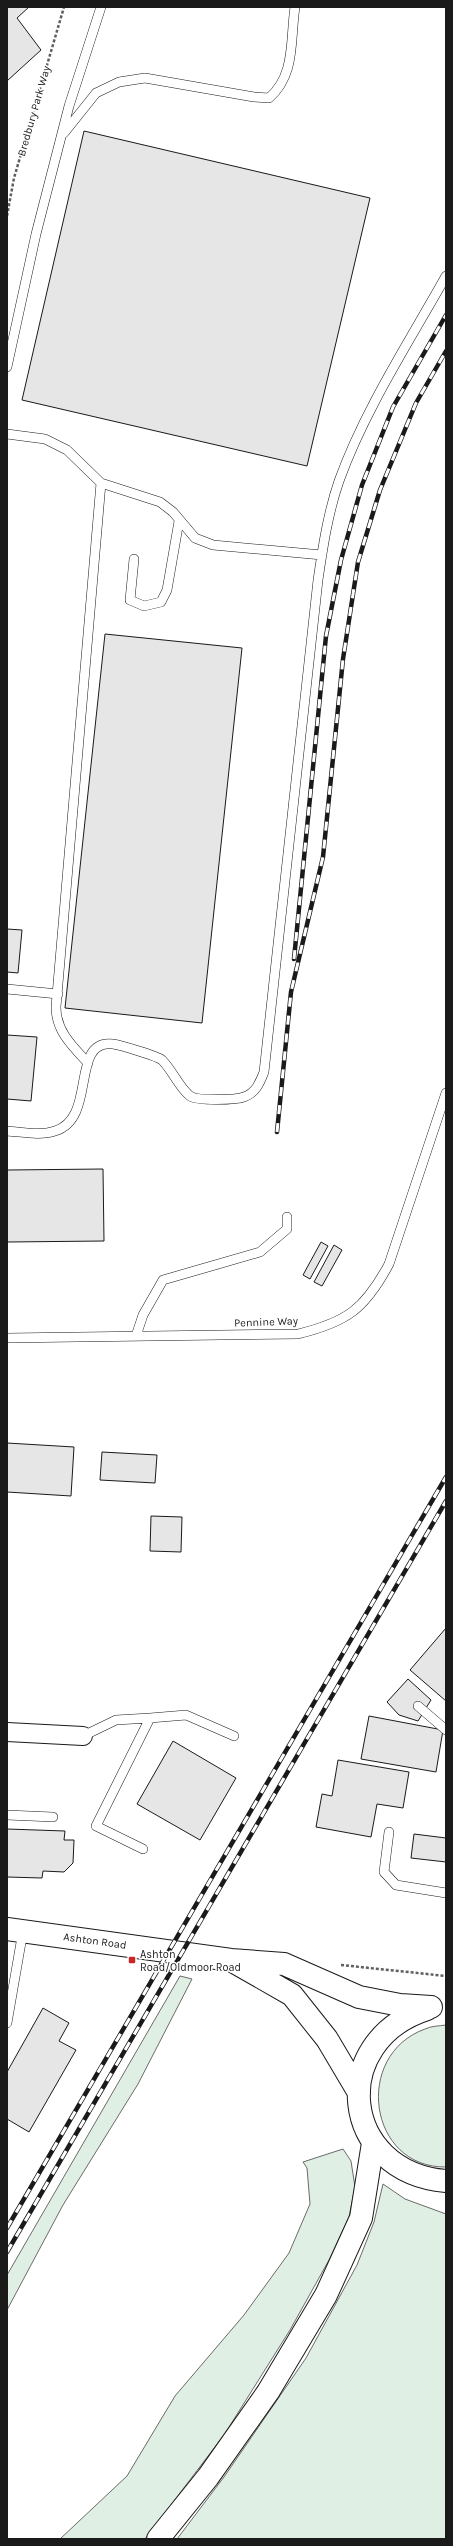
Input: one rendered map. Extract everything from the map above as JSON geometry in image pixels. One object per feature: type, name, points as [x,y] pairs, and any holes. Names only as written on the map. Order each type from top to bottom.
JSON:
[{"type":"highway","name":"Ashton Road","points":[[15,1930],[231,1960],[284,1964],[360,1997],[400,2005],[439,2007]]},
{"type":"highway","name":"Ashton Road","points":[[231,1960],[292,1995],[327,2039],[359,2094]]},
{"type":"highway","points":[[439,2007],[408,2015],[388,2028],[372,2047],[362,2069],[359,2094],[362,2119],[373,2142],[387,2159],[405,2171],[436,2180],[446,2188]]},
{"type":"highway","points":[[158,2539],[208,2477],[268,2392],[326,2295],[361,2218],[373,2142]]},
{"type":"street","points":[[7,1732],[83,1736]]},
{"type":"lane","points":[[7,367],[36,234],[62,135],[101,7]]},
{"type":"lane","points":[[62,135],[96,93],[119,82],[145,78],[254,97],[269,98],[280,89],[286,78],[295,7]]},
{"type":"lane","points":[[7,1131],[39,1133],[56,1131],[71,1122],[80,1106],[90,1054],[98,1047],[112,1044],[161,1060],[178,1084],[192,1097],[206,1099],[244,1097],[257,1088],[264,1072],[322,555],[329,514],[353,448],[446,276]]},
{"type":"lane","points":[[7,434],[45,439],[67,450],[101,483],[160,502],[173,512],[179,521],[195,538],[212,545],[322,555]]},
{"type":"lane","points":[[88,1063],[61,1029],[56,1016],[101,483]]},
{"type":"lane","points":[[134,559],[130,600],[144,606],[161,602],[167,590],[179,521]]},
{"type":"lane","points":[[7,989],[58,994]]},
{"type":"lane","name":"Pennine Way","points":[[7,1338],[298,1334],[328,1327],[355,1311],[376,1288],[389,1264],[446,1093]]},
{"type":"lane","points":[[136,1336],[144,1315],[163,1280],[260,1252],[287,1229],[287,1217]]},
{"type":"lane","points":[[418,1706],[446,1730]]},
{"type":"lane","points":[[83,1736],[116,1720],[186,1716],[234,1736]]},
{"type":"lane","points":[[143,1849],[96,1826],[150,1718]]},
{"type":"lane","points":[[7,1815],[53,1817]]},
{"type":"lane","points":[[390,1832],[384,1872],[396,1885],[446,1893]]},
{"type":"lane","points":[[7,2023],[15,1930]]},
{"type":"path","name":"Bredbury Park Way","points":[[7,216],[14,178],[64,7]]},
{"type":"path","points":[[336,1964],[446,1976]]},
{"type":"green space","points":[[180,1976],[192,1979],[138,2084],[63,2205],[7,2310],[7,2275]]},
{"type":"green space","points":[[446,2025],[446,2167],[420,2162],[400,2150],[386,2131],[379,2108],[379,2084],[387,2062],[402,2042],[427,2028]]},
{"type":"green space","points":[[343,2149],[351,2161],[355,2187],[349,2217],[329,2260],[290,2330],[224,2435],[145,2539],[60,2539],[127,2476],[175,2396],[244,2315],[289,2253],[310,2204],[307,2168],[303,2162]]},
{"type":"green space","points":[[383,2184],[405,2199],[446,2214],[446,2539],[177,2539],[224,2477],[306,2358],[357,2265],[374,2222]]},
{"type":"building","points":[[7,7],[29,7],[17,18],[41,50],[7,81]]},
{"type":"building","points":[[84,131],[370,198],[307,466],[22,400]]},
{"type":"building","points":[[105,634],[242,648],[202,1023],[65,1008]]},
{"type":"building","points":[[7,929],[22,930],[18,973],[7,972]]},
{"type":"building","points":[[7,1035],[37,1037],[31,1101],[7,1099]]},
{"type":"building","points":[[103,1169],[104,1241],[7,1242],[7,1170]]},
{"type":"building","points":[[321,1242],[328,1246],[310,1279],[303,1275]]},
{"type":"building","points":[[334,1245],[342,1250],[322,1286],[314,1282]]},
{"type":"building","points":[[7,1443],[74,1447],[71,1496],[7,1492]]},
{"type":"building","points":[[102,1452],[157,1455],[155,1483],[100,1480]]},
{"type":"building","points":[[151,1516],[182,1517],[181,1552],[150,1551]]},
{"type":"building","points":[[446,1628],[446,1701],[410,1670]]},
{"type":"building","points":[[408,1679],[431,1700],[418,1721],[399,1715],[387,1702]]},
{"type":"building","points":[[369,1716],[443,1730],[436,1772],[361,1759]]},
{"type":"building","points":[[173,1741],[236,1778],[200,1840],[137,1804]]},
{"type":"building","points":[[338,1760],[409,1772],[403,1808],[377,1804],[371,1837],[316,1827],[322,1794],[332,1796]]},
{"type":"building","points":[[7,1829],[65,1831],[64,1840],[74,1840],[73,1863],[64,1872],[43,1871],[42,1878],[7,1877]]},
{"type":"building","points":[[414,1834],[446,1838],[446,1862],[411,1858]]},
{"type":"building","points":[[43,2008],[69,2023],[59,2041],[76,2050],[29,2132],[7,2119],[7,2072]]},
{"type":"railway","points":[[294,959],[326,636],[341,560],[362,485],[393,407],[446,315]]},
{"type":"railway","points":[[277,1132],[291,992],[323,857],[343,659],[358,562],[380,490],[416,403],[446,351]]},
{"type":"railway","points":[[7,2228],[446,1477]]},
{"type":"railway","points":[[7,2252],[446,1501]]},
{"type":"place","name":"Ashton Road/Oldmoor Road","points":[[132,1960]]}]
